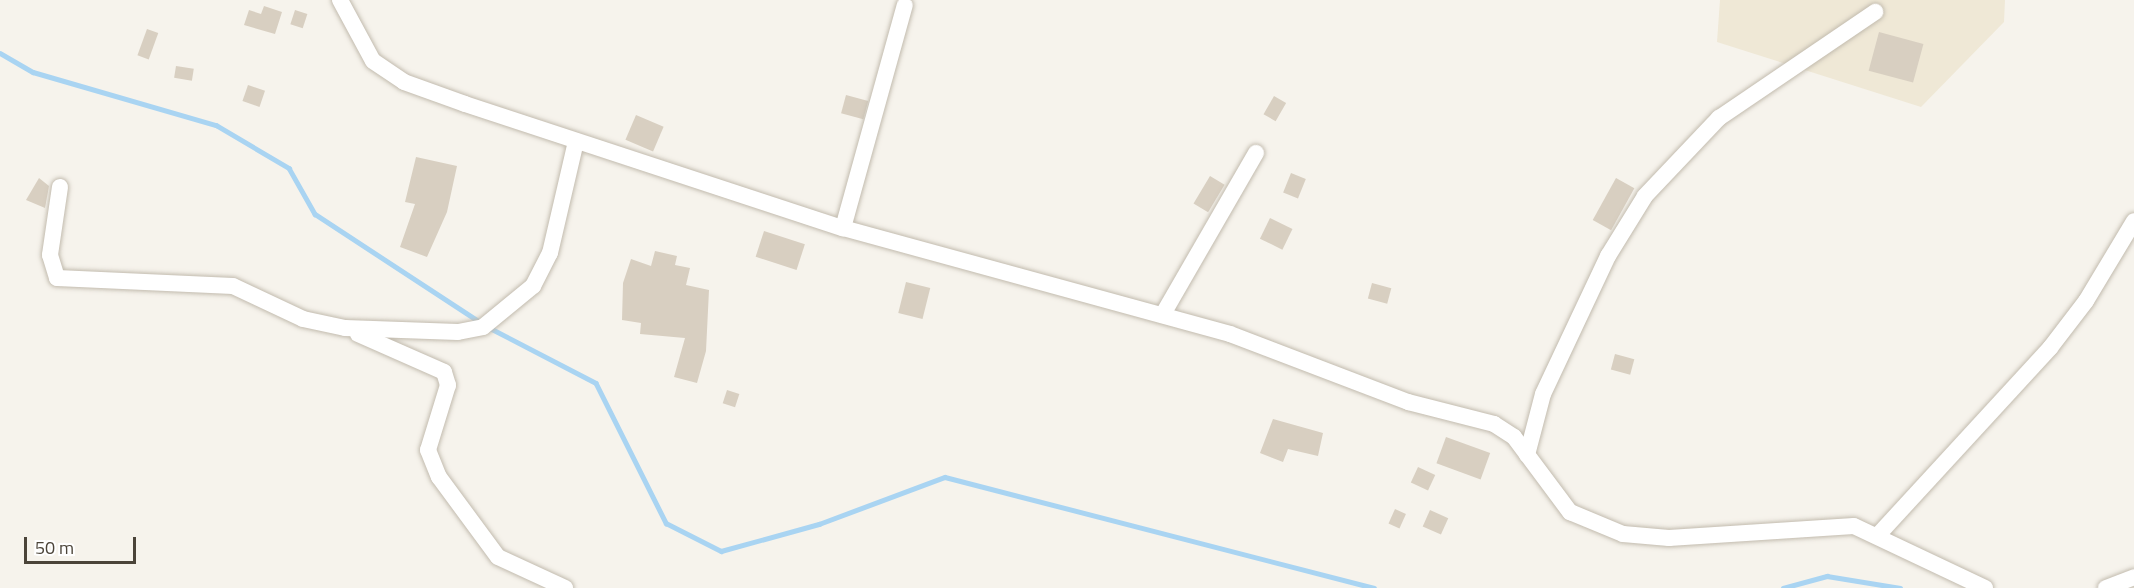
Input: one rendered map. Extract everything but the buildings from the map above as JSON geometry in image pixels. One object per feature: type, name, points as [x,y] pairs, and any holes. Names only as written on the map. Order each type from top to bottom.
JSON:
[{"type":"street","points":[[340,0],[360,46],[388,72],[576,141],[843,228],[1163,314],[1318,364],[1408,402],[1494,424],[1514,436],[1570,513],[1623,534],[1669,538],[1827,523],[1879,534],[1985,588]]},
{"type":"street","points":[[843,228],[905,5]]},
{"type":"street","points":[[1527,455],[1543,394],[1608,256],[1645,196],[1719,118],[1875,12]]},
{"type":"street","points":[[60,187],[50,255],[57,278],[233,286],[303,319],[345,328],[458,332],[483,327],[506,313],[533,286],[550,253],[576,141]]},
{"type":"street","points":[[1163,314],[1256,153]]},
{"type":"street","points":[[1879,534],[2050,348],[2086,301],[2134,220]]},
{"type":"street","points":[[345,328],[444,372],[448,385],[428,450],[439,477],[498,557],[565,588]]},
{"type":"street","points":[[2106,588],[2134,577]]},
{"type":"shaded area","points":[[1720,0],[2005,0],[2004,22],[1921,107],[1717,42]]},
{"type":"waterway","points":[[0,53],[33,72],[216,125],[289,168],[315,214],[480,322]]},
{"type":"waterway","points":[[490,328],[596,383],[666,523],[721,551],[819,524],[945,477],[1374,588]]},
{"type":"waterway","points":[[1783,588],[1827,576],[1900,588]]}]
